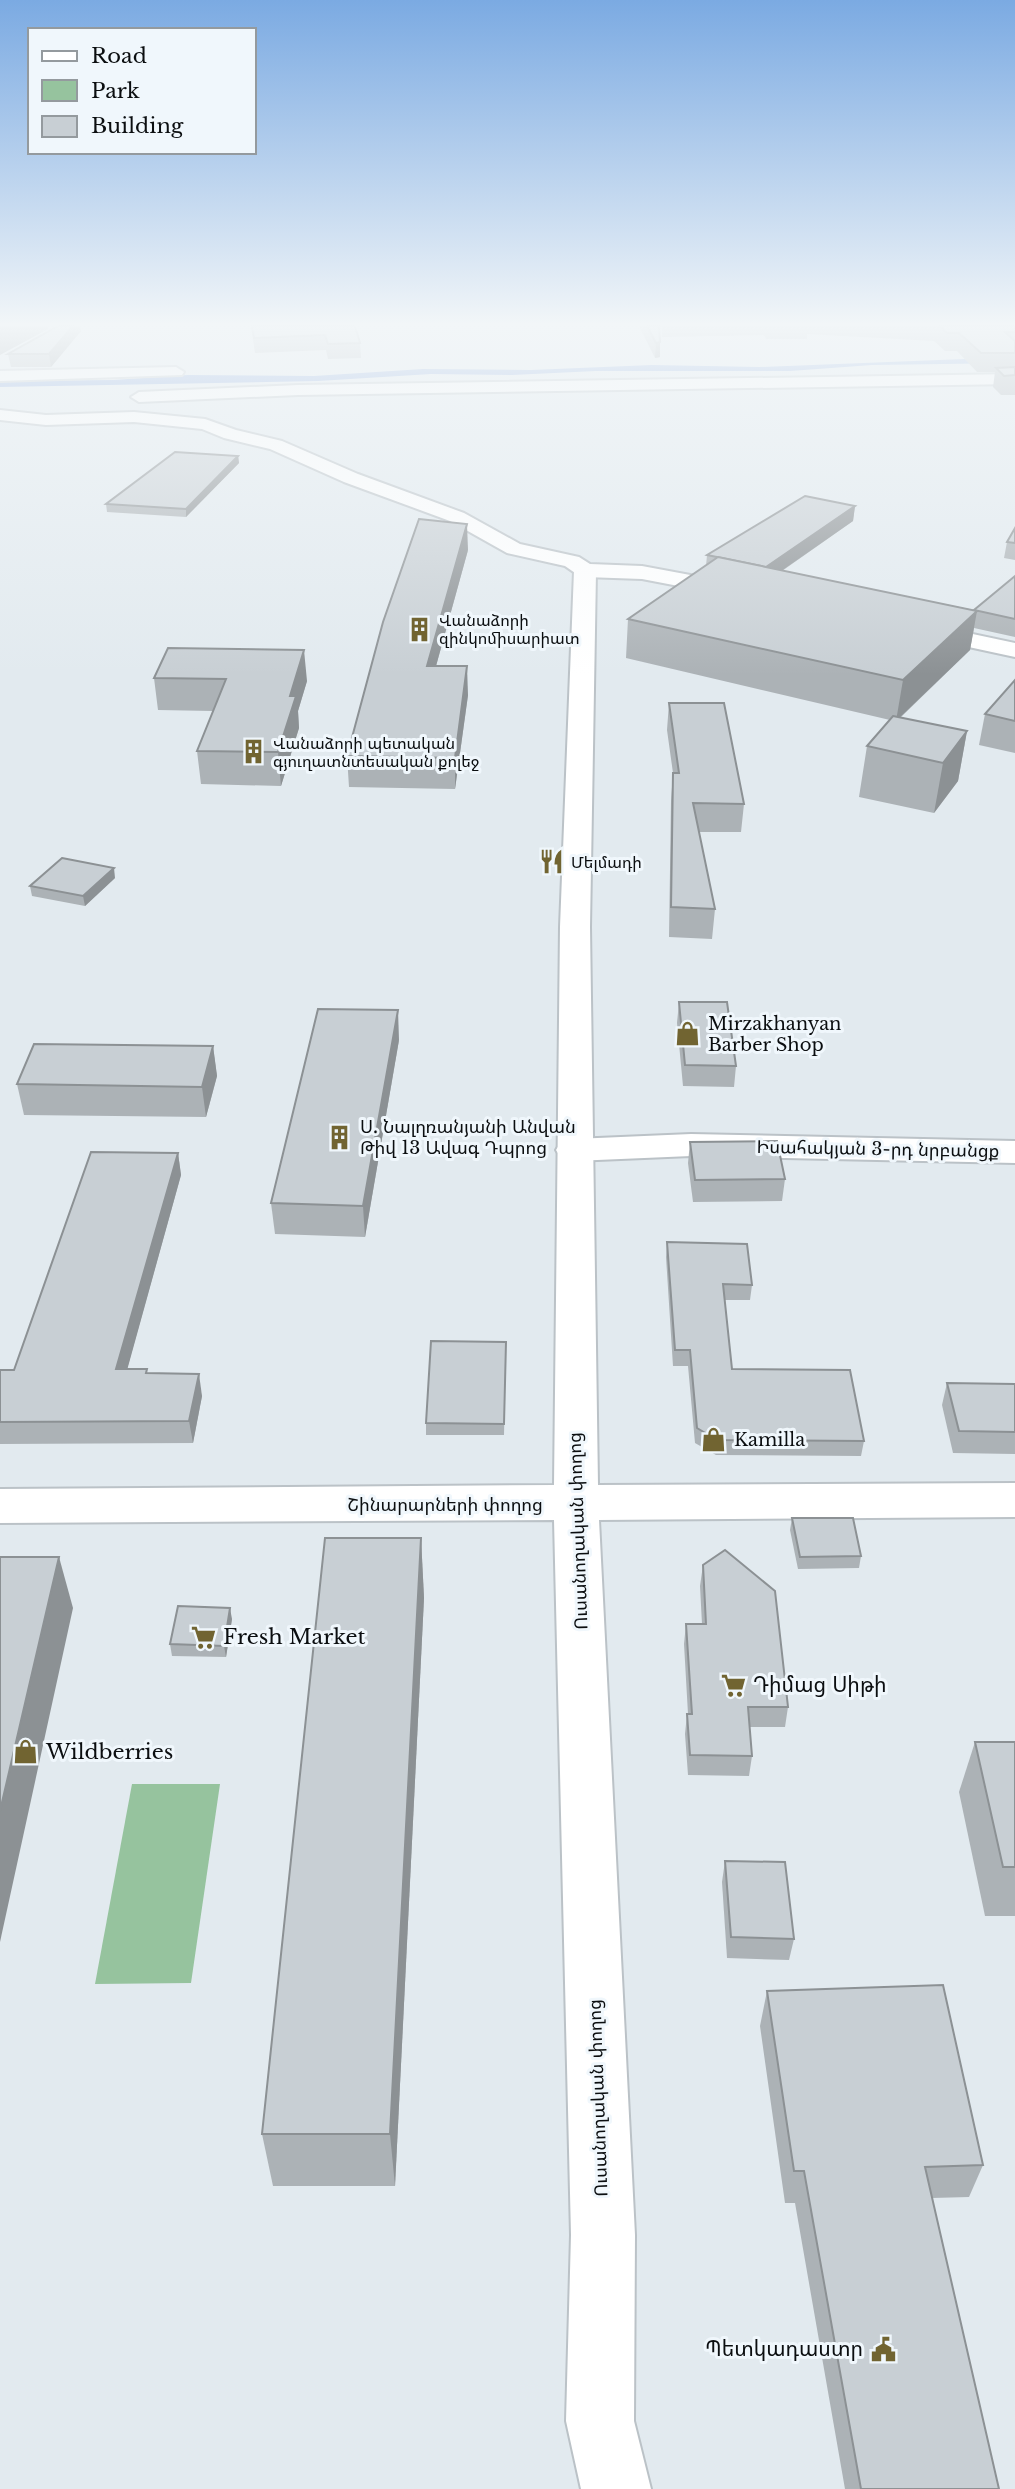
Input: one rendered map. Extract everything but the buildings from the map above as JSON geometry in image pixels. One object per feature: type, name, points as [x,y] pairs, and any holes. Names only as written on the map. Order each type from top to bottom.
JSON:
[{"type":"street","points":[[263,442],[457,517],[514,549],[572,561],[585,571],[605,569],[656,574],[754,594]]},
{"type":"street","name":"Ուսանողական փողոց","points":[[585,571],[575,927],[576,1505],[603,2235],[600,2421],[616,2489]]},
{"type":"street","points":[[897,625],[1015,650]]},
{"type":"street","name":"Իսահակյան 3-րդ նրբանցք","points":[[574,1150],[691,1146],[1015,1152]]},
{"type":"street","name":"Շինարարների փողոց","points":[[0,1506],[576,1505],[1015,1500]]},
{"type":"green space","points":[[132,1784],[220,1784],[191,1983],[95,1984]]},
{"type":"place","name":"Վանաձորի զինկոմիսարիատ","points":[[419,629]]},
{"type":"place","name":"Վանաձորի պետական գյուղատնտեսական քոլեջ","points":[[253,752]]},
{"type":"place","name":"Մելմադի","points":[[551,862]]},
{"type":"place","name":"Mirzakhanyan Barber Shop","points":[[688,1034]]},
{"type":"place","name":"Ս. Նալղռանյանի Անվան Թիվ 13 Ավագ Դպրոց","points":[[340,1137]]},
{"type":"place","name":"Kamilla","points":[[714,1440]]},
{"type":"place","name":"Fresh Market","points":[[203,1637]]},
{"type":"place","name":"Դիմաց Սիթի","points":[[733,1685]]},
{"type":"place","name":"Wildberries","points":[[26,1752]]},
{"type":"place","name":"Պետկադաստր","points":[[883,2349]]}]
